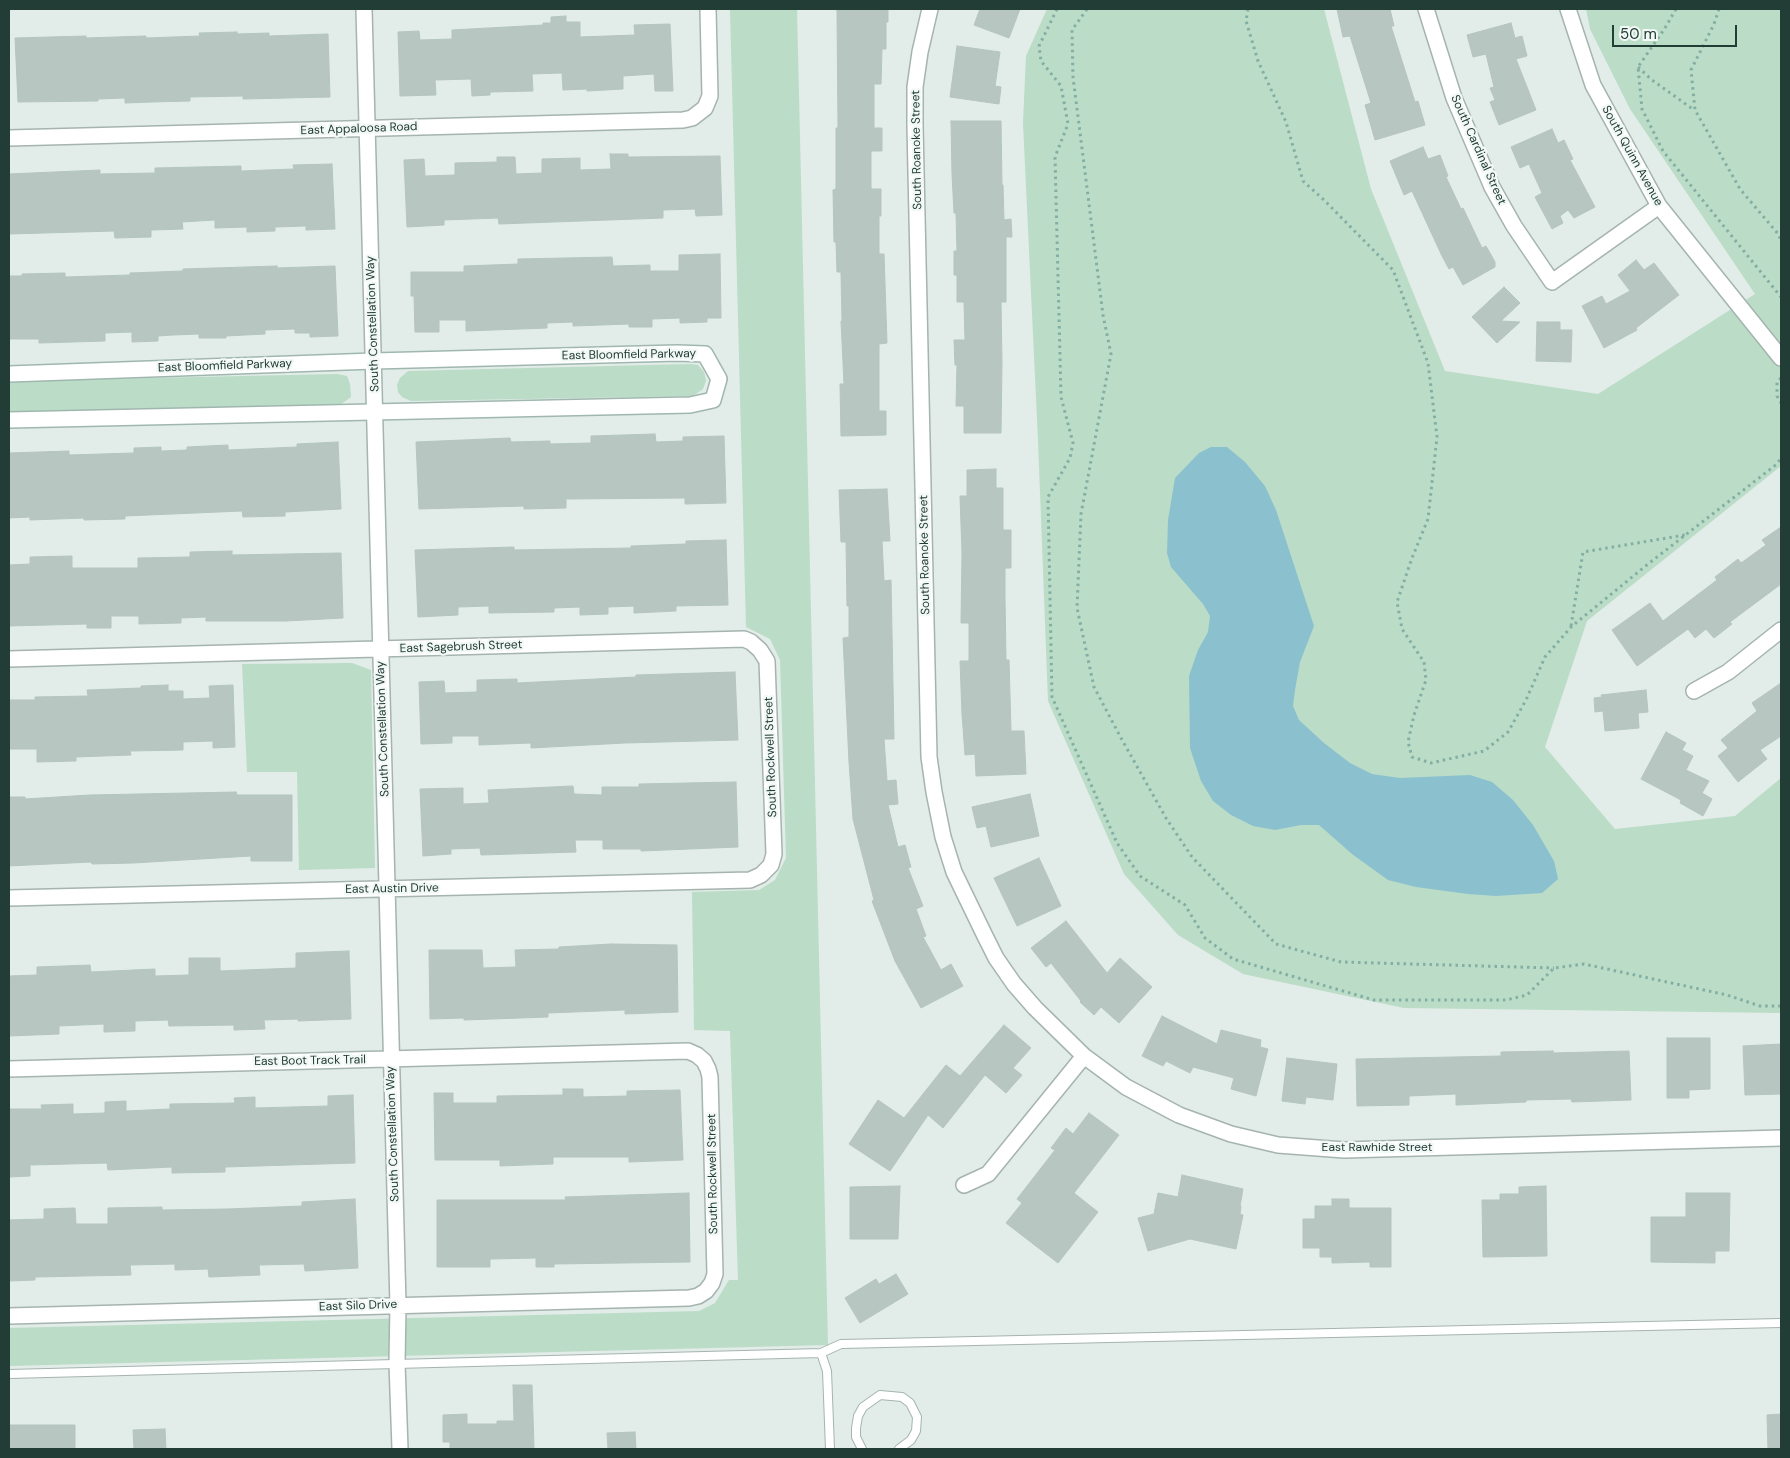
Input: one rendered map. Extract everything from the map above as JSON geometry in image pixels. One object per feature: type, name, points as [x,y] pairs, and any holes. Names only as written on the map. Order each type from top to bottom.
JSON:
[{"type":"street","name":"South Constellation Way","points":[[364,9],[376,412],[400,1449]]},
{"type":"street","name":"East Appaloosa Road","points":[[9,138],[683,120],[692,118],[705,108],[710,96],[708,9]]},
{"type":"street","name":"South Roanoke Street","points":[[930,9],[920,52],[916,87],[915,126],[929,758],[934,792],[943,837],[954,872],[996,958],[1014,984],[1035,1008],[1084,1056]]},
{"type":"street","name":"South Cardinal Street","points":[[1426,9],[1454,98],[1488,178],[1514,226],[1552,282],[1659,206]]},
{"type":"street","name":"South Quinn Avenue","points":[[1568,9],[1593,85],[1659,206],[1781,358]]},
{"type":"street","name":"East Bloomfield Parkway","points":[[9,374],[374,361],[677,353],[705,354],[719,379],[713,400],[690,405],[9,420]]},
{"type":"street","points":[[1694,691],[1728,672],[1781,630]]},
{"type":"street","name":"East Sagebrush Street","points":[[9,659],[744,639],[760,650]]},
{"type":"street","name":"South Rockwell Street","points":[[760,650],[768,661],[774,854],[771,865]]},
{"type":"street","name":"East Austin Drive","points":[[9,898],[750,880],[761,875],[771,865]]},
{"type":"street","name":"East Boot Track Trail","points":[[9,1068],[679,1051],[688,1051],[700,1057]]},
{"type":"street","name":"East Rawhide Street","points":[[1084,1056],[1126,1087],[1179,1115],[1231,1134],[1278,1146],[1344,1150],[1781,1138]]},
{"type":"street","points":[[964,1185],[988,1174],[1084,1056]]},
{"type":"street","name":"South Rockwell Street","points":[[700,1057],[708,1069],[710,1078],[715,1274],[712,1283],[706,1290]]},
{"type":"street","name":"East Silo Drive","points":[[9,1316],[689,1298],[698,1296],[706,1290]]},
{"type":"lane","points":[[9,1374],[821,1353],[841,1344],[1781,1323]]},
{"type":"lane","points":[[821,1353],[827,1370],[830,1449]]},
{"type":"lane","points":[[862,1449],[856,1437],[858,1416],[863,1407],[880,1395],[902,1397],[910,1403],[917,1417],[916,1430],[911,1440],[899,1449]]},
{"type":"path","points":[[1057,9],[1039,46],[1041,61],[1060,86],[1068,124],[1055,157],[1061,397],[1073,443],[1070,458],[1048,497],[1052,697],[1117,843],[1140,876],[1185,905],[1205,938],[1233,959],[1355,995],[1374,1000],[1506,1000],[1527,995],[1554,968]]},
{"type":"path","points":[[1087,9],[1072,30],[1073,77],[1103,315],[1111,354],[1081,514],[1077,608],[1094,687],[1120,738],[1166,818],[1192,857],[1276,944],[1341,962],[1554,968],[1584,964],[1728,994],[1760,1006],[1781,1006]]},
{"type":"path","points":[[1248,9],[1246,21],[1258,62],[1286,122],[1303,181],[1393,270],[1428,363],[1437,437],[1428,519],[1397,602],[1402,629],[1424,662],[1426,680],[1408,742],[1412,757],[1431,763],[1484,750],[1508,732],[1526,700],[1545,657],[1571,627],[1777,464],[1781,458]]},
{"type":"path","points":[[1676,9],[1638,67],[1642,109],[1663,151],[1781,298]]},
{"type":"path","points":[[1694,110],[1691,70],[1714,24],[1719,9]]},
{"type":"path","points":[[1638,67],[1652,80],[1694,110],[1740,189],[1779,235],[1781,242]]},
{"type":"path","points":[[1781,378],[1777,382],[1777,396],[1781,403]]},
{"type":"path","points":[[1571,627],[1583,552],[1686,535]]},
{"type":"green space","points":[[730,9],[797,9],[828,1345],[9,1366],[9,1328],[699,1311],[715,1303],[729,1280],[738,1280],[730,1031],[694,1030],[692,892],[759,890],[775,880],[786,858],[780,660],[770,639],[746,627]]},
{"type":"green space","points":[[1047,9],[1324,9],[1371,189],[1445,371],[1598,394],[1755,294],[1630,109],[1590,29],[1586,9],[1781,9],[1781,466],[1587,621],[1545,747],[1615,829],[1735,816],[1781,778],[1781,1013],[1404,1008],[1243,974],[1178,935],[1124,874],[1048,701],[1023,123],[1026,56]]},
{"type":"green space","points":[[698,365],[704,372],[706,381],[703,389],[693,396],[411,401],[402,397],[398,392],[397,385],[400,378],[408,371]]},
{"type":"green space","points":[[337,374],[347,376],[350,384],[351,397],[340,405],[9,412],[9,381]]},
{"type":"green space","points":[[352,663],[371,670],[375,868],[299,870],[297,772],[247,772],[242,664]]},
{"type":"water","points":[[1211,447],[1227,447],[1245,462],[1265,486],[1276,510],[1314,626],[1300,662],[1295,690],[1293,706],[1299,720],[1350,763],[1372,774],[1400,778],[1470,775],[1492,782],[1513,800],[1533,825],[1554,861],[1558,879],[1542,893],[1496,896],[1468,894],[1416,887],[1388,880],[1352,854],[1319,825],[1301,825],[1275,830],[1253,826],[1231,815],[1213,801],[1201,781],[1190,748],[1189,676],[1198,650],[1208,632],[1210,616],[1203,604],[1171,567],[1167,553],[1168,520],[1175,478],[1199,453]]},
{"type":"building","points":[[837,9],[888,9],[886,49],[882,49],[881,84],[874,84],[874,128],[882,128],[882,151],[871,151],[871,189],[881,189],[879,254],[884,254],[887,343],[879,344],[879,411],[886,411],[886,435],[841,436],[840,384],[844,384],[841,272],[837,272],[836,242],[834,242],[833,190],[836,189],[836,128],[838,128]]},
{"type":"building","points":[[980,9],[1020,9],[1009,38],[974,25]]},
{"type":"building","points":[[1337,9],[1390,9],[1394,26],[1391,26],[1415,102],[1418,101],[1425,125],[1375,140],[1365,105],[1371,103],[1350,36],[1343,37]]},
{"type":"building","points":[[566,16],[566,22],[580,22],[580,37],[635,35],[634,25],[670,24],[673,91],[655,91],[654,74],[623,76],[623,89],[563,90],[562,73],[532,74],[533,91],[490,92],[490,95],[472,96],[471,79],[435,80],[436,95],[400,96],[398,32],[419,31],[420,40],[452,39],[452,30],[543,25],[543,23],[551,23],[551,17]]},
{"type":"building","points":[[1511,23],[1515,38],[1522,36],[1527,56],[1516,59],[1536,110],[1499,125],[1490,102],[1495,100],[1490,88],[1494,87],[1486,54],[1473,57],[1467,35]]},
{"type":"building","points":[[237,32],[237,34],[269,33],[269,36],[328,34],[330,97],[243,99],[243,96],[190,97],[190,101],[125,103],[125,98],[98,99],[98,101],[18,102],[15,38],[146,36],[146,38],[200,36],[199,33]]},
{"type":"building","points":[[957,46],[1000,52],[995,86],[1001,87],[999,104],[950,97]]},
{"type":"building","points":[[951,121],[1001,121],[1004,220],[1011,219],[1012,237],[1006,237],[1006,302],[1001,302],[1001,433],[964,433],[964,406],[956,406],[957,365],[955,365],[954,340],[965,340],[964,302],[957,302],[957,275],[954,275],[954,251],[957,251]]},
{"type":"building","points":[[1552,129],[1558,143],[1564,140],[1573,159],[1570,160],[1595,207],[1574,218],[1568,210],[1560,216],[1563,223],[1552,229],[1535,197],[1542,193],[1529,164],[1520,168],[1511,147]]},
{"type":"building","points":[[1423,147],[1428,159],[1440,155],[1448,176],[1446,177],[1461,209],[1463,208],[1482,248],[1486,246],[1495,262],[1495,267],[1463,285],[1453,267],[1449,269],[1412,191],[1404,195],[1390,161]]},
{"type":"building","points":[[610,154],[628,154],[628,157],[720,156],[722,215],[696,216],[695,209],[663,210],[663,218],[499,224],[498,218],[444,220],[444,225],[407,227],[404,160],[424,159],[425,176],[455,175],[455,163],[497,162],[497,157],[515,157],[516,174],[542,173],[542,159],[580,158],[580,170],[611,169]]},
{"type":"building","points":[[332,164],[335,229],[306,230],[306,226],[275,227],[275,231],[247,232],[247,227],[215,228],[215,220],[182,222],[183,229],[151,230],[151,237],[115,238],[114,231],[9,234],[9,174],[100,170],[100,174],[155,173],[155,168],[241,166],[241,171],[294,169],[293,165]]},
{"type":"building","points":[[720,254],[721,318],[707,318],[707,322],[680,323],[680,318],[652,319],[652,327],[629,327],[629,324],[573,326],[573,322],[547,323],[547,328],[466,331],[466,320],[439,320],[439,332],[415,332],[414,296],[411,296],[411,272],[464,272],[464,266],[518,264],[518,259],[612,257],[613,266],[650,265],[650,271],[679,271],[679,255]]},
{"type":"building","points":[[1636,260],[1644,270],[1654,263],[1679,295],[1636,328],[1637,330],[1604,348],[1582,306],[1602,296],[1606,304],[1630,291],[1618,275]]},
{"type":"building","points":[[277,266],[277,268],[335,266],[338,336],[310,337],[310,333],[295,333],[295,329],[265,330],[265,334],[226,336],[226,338],[199,338],[199,334],[158,336],[158,341],[132,342],[132,332],[105,333],[105,341],[39,343],[39,339],[9,339],[9,276],[65,273],[65,277],[130,275],[130,273],[183,271],[183,269]]},
{"type":"building","points":[[1504,287],[1520,303],[1501,321],[1520,322],[1497,343],[1472,317]]},
{"type":"building","points":[[1537,322],[1560,322],[1560,330],[1572,330],[1571,362],[1536,361]]},
{"type":"building","points":[[655,434],[656,442],[683,441],[683,437],[724,436],[726,503],[685,504],[685,498],[566,499],[566,508],[524,509],[524,506],[419,509],[416,442],[510,438],[511,442],[550,441],[550,444],[591,443],[591,436]]},
{"type":"building","points":[[338,442],[341,509],[285,512],[285,516],[243,517],[242,511],[125,516],[125,519],[30,520],[30,517],[9,518],[9,453],[69,451],[69,455],[134,453],[134,448],[161,447],[161,451],[187,450],[187,447],[228,445],[228,450],[297,447],[297,444]]},
{"type":"building","points":[[996,469],[996,488],[1003,488],[1003,530],[1011,530],[1011,568],[1005,568],[1005,599],[1006,660],[1009,660],[1011,731],[1024,731],[1026,774],[976,776],[975,754],[965,755],[962,714],[960,661],[969,661],[969,623],[961,623],[962,553],[960,496],[967,496],[967,470]]},
{"type":"building","points":[[887,489],[890,541],[882,541],[884,581],[891,580],[894,739],[884,739],[887,781],[896,780],[898,804],[888,805],[898,847],[905,845],[911,867],[908,868],[923,906],[916,909],[926,936],[923,937],[941,970],[951,964],[963,986],[921,1008],[895,961],[872,901],[874,900],[853,819],[849,762],[843,638],[849,637],[849,606],[847,606],[846,542],[841,542],[839,490]]},
{"type":"building","points":[[1781,527],[1781,584],[1730,622],[1732,624],[1714,638],[1706,629],[1695,638],[1688,629],[1637,666],[1612,630],[1650,603],[1663,621],[1717,580],[1715,577],[1738,559],[1741,563],[1766,545],[1762,540]]},
{"type":"building","points":[[726,540],[728,605],[676,606],[676,611],[634,613],[634,606],[608,607],[608,614],[580,615],[580,607],[554,608],[554,612],[489,613],[489,606],[458,607],[458,615],[418,617],[415,550],[514,547],[514,550],[631,548],[631,546],[686,544],[686,541]]},
{"type":"building","points":[[232,551],[232,555],[341,553],[343,618],[286,621],[206,621],[206,617],[181,618],[181,623],[139,624],[139,616],[111,616],[111,628],[87,628],[87,624],[9,626],[9,565],[30,564],[30,557],[72,556],[72,568],[138,568],[138,558],[190,557],[190,552]]},
{"type":"building","points":[[735,672],[738,740],[531,748],[531,743],[479,745],[479,736],[452,736],[452,743],[421,744],[419,682],[444,681],[445,693],[477,692],[477,680],[517,679],[517,683],[636,677],[636,675]]},
{"type":"building","points":[[1781,683],[1781,736],[1760,750],[1767,759],[1738,782],[1718,756],[1728,748],[1721,740],[1757,711],[1752,703]]},
{"type":"building","points":[[168,685],[168,691],[183,691],[183,699],[210,698],[209,686],[233,685],[235,747],[213,748],[213,741],[183,742],[183,750],[130,751],[131,755],[76,757],[76,761],[37,762],[37,749],[9,749],[9,700],[35,700],[35,697],[88,696],[87,690]]},
{"type":"building","points":[[1646,690],[1648,712],[1638,713],[1639,728],[1605,731],[1603,711],[1595,712],[1594,698],[1602,697],[1601,695]]},
{"type":"building","points":[[1666,732],[1686,743],[1682,750],[1693,756],[1686,770],[1709,781],[1702,793],[1712,799],[1703,816],[1680,803],[1681,800],[1641,779]]},
{"type":"building","points":[[736,782],[738,847],[641,851],[641,849],[603,849],[603,840],[575,840],[576,852],[481,855],[480,848],[451,849],[451,854],[423,856],[420,789],[463,788],[463,804],[489,803],[488,790],[573,786],[574,794],[602,795],[602,787],[639,787],[639,784]]},
{"type":"building","points":[[236,792],[237,795],[292,795],[292,861],[251,861],[251,856],[133,863],[92,864],[91,862],[9,866],[9,797],[25,797],[25,799],[90,795]]},
{"type":"building","points":[[1030,794],[1039,836],[991,847],[986,826],[977,828],[972,807]]},
{"type":"building","points":[[1039,858],[1061,906],[1017,926],[994,878]]},
{"type":"building","points":[[1066,921],[1107,973],[1120,958],[1152,987],[1119,1023],[1101,1007],[1094,1015],[1080,1002],[1051,963],[1046,967],[1031,948]]},
{"type":"building","points":[[611,944],[677,945],[678,1012],[625,1014],[625,1010],[548,1013],[548,1017],[464,1020],[464,1018],[430,1019],[429,950],[482,950],[483,968],[516,967],[515,950],[559,949],[559,947]]},
{"type":"building","points":[[349,951],[351,1019],[264,1020],[265,1029],[234,1030],[234,1025],[169,1026],[168,1020],[135,1021],[135,1031],[104,1032],[104,1024],[59,1026],[59,1034],[9,1036],[9,976],[37,975],[37,967],[90,965],[91,972],[155,969],[155,976],[189,975],[189,958],[220,958],[220,971],[296,968],[296,953]]},
{"type":"building","points":[[1162,1016],[1217,1044],[1221,1030],[1261,1040],[1260,1047],[1268,1049],[1256,1096],[1231,1089],[1234,1078],[1193,1067],[1190,1073],[1166,1061],[1163,1066],[1142,1056]]},
{"type":"building","points":[[1004,1025],[1031,1048],[1013,1068],[1022,1075],[1006,1093],[985,1075],[943,1128],[928,1115],[890,1171],[849,1144],[878,1100],[904,1118],[946,1065],[960,1076]]},
{"type":"building","points":[[1667,1038],[1710,1038],[1710,1089],[1689,1090],[1689,1098],[1667,1098]]},
{"type":"building","points":[[1781,1044],[1781,1094],[1745,1095],[1743,1046]]},
{"type":"building","points":[[1553,1051],[1553,1053],[1629,1051],[1631,1100],[1572,1102],[1571,1099],[1526,1100],[1526,1102],[1456,1105],[1456,1094],[1409,1096],[1409,1105],[1357,1106],[1356,1059],[1501,1056],[1501,1052]]},
{"type":"building","points":[[1287,1058],[1337,1064],[1333,1100],[1306,1097],[1305,1104],[1282,1101]]},
{"type":"building","points":[[563,1089],[583,1089],[583,1097],[627,1096],[627,1091],[680,1090],[683,1160],[629,1162],[629,1157],[553,1157],[553,1164],[500,1166],[500,1160],[435,1160],[434,1093],[453,1093],[453,1103],[497,1103],[497,1096],[563,1095]]},
{"type":"building","points":[[353,1095],[355,1163],[225,1167],[225,1172],[172,1173],[172,1167],[108,1170],[107,1163],[30,1165],[30,1176],[9,1177],[9,1109],[42,1109],[41,1105],[73,1104],[73,1114],[105,1113],[105,1102],[126,1101],[126,1111],[170,1109],[170,1104],[235,1103],[234,1098],[255,1097],[255,1108],[328,1106],[328,1096]]},
{"type":"building","points":[[1089,1113],[1119,1135],[1074,1193],[1098,1212],[1058,1263],[1006,1223],[1022,1203],[1017,1199],[1055,1150],[1051,1148],[1066,1128],[1073,1134]]},
{"type":"building","points":[[1182,1175],[1243,1189],[1240,1214],[1243,1215],[1236,1249],[1190,1239],[1148,1251],[1138,1218],[1154,1214],[1158,1193],[1178,1197]]},
{"type":"building","points":[[900,1186],[898,1239],[850,1239],[850,1187]]},
{"type":"building","points":[[1546,1186],[1547,1256],[1483,1257],[1482,1200],[1500,1200],[1500,1194],[1519,1194],[1519,1187]]},
{"type":"building","points":[[689,1193],[690,1262],[554,1264],[554,1267],[536,1267],[536,1258],[490,1259],[490,1267],[437,1267],[437,1200],[566,1200],[565,1197]]},
{"type":"building","points":[[1686,1193],[1730,1193],[1729,1251],[1715,1251],[1715,1263],[1651,1262],[1651,1217],[1686,1217]]},
{"type":"building","points":[[355,1199],[358,1268],[305,1271],[304,1264],[259,1265],[260,1275],[209,1277],[208,1269],[175,1270],[175,1264],[130,1265],[131,1275],[35,1277],[35,1280],[9,1281],[9,1220],[44,1219],[44,1209],[75,1208],[76,1224],[108,1224],[108,1208],[162,1207],[162,1210],[227,1209],[302,1206],[302,1202]]},
{"type":"building","points":[[1332,1199],[1349,1199],[1349,1208],[1391,1208],[1391,1267],[1370,1267],[1370,1262],[1332,1263],[1332,1257],[1320,1257],[1320,1248],[1303,1248],[1303,1219],[1315,1219],[1315,1206],[1332,1206]]},
{"type":"building","points":[[896,1274],[908,1294],[860,1323],[845,1298],[876,1279],[879,1284]]},
{"type":"building","points":[[513,1385],[532,1385],[534,1449],[450,1449],[450,1442],[443,1442],[443,1415],[467,1414],[467,1424],[497,1424],[497,1421],[514,1421]]},
{"type":"building","points":[[1781,1414],[1781,1449],[1768,1449],[1767,1415]]},
{"type":"building","points":[[9,1425],[75,1425],[75,1449],[9,1449]]},
{"type":"building","points":[[165,1429],[166,1449],[134,1449],[133,1430]]},
{"type":"building","points":[[635,1432],[636,1449],[608,1449],[607,1433]]}]
